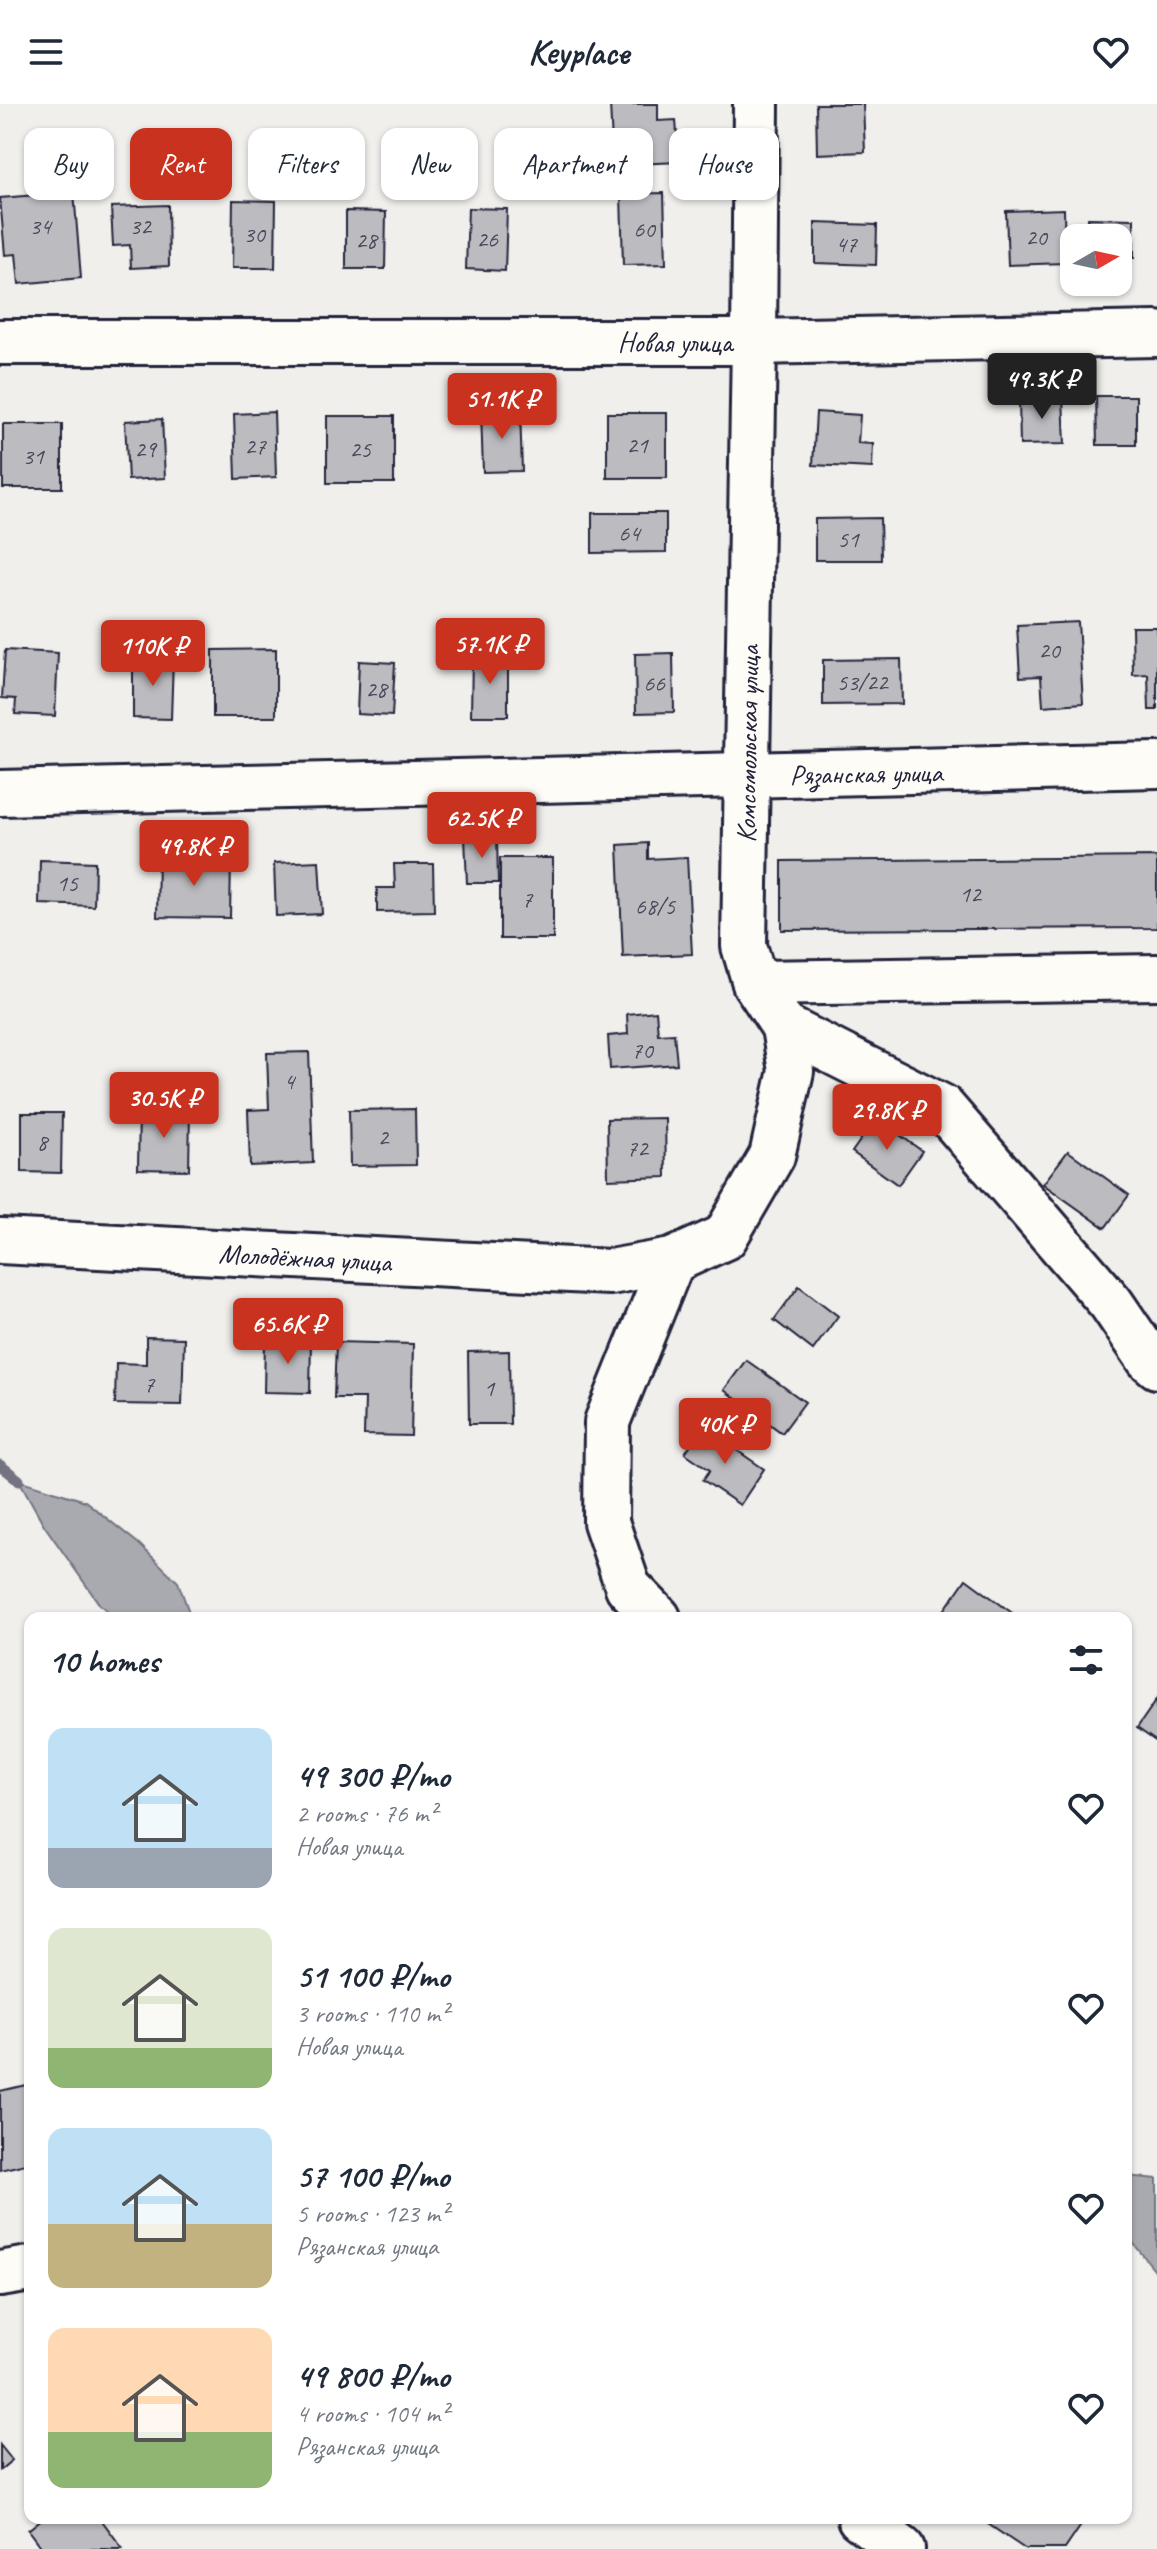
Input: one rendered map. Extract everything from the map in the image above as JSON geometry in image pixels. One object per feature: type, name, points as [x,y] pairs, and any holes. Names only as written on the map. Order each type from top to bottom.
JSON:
[{"type":"street","name":"Комсомольская улица","points":[[610,1272],[672,1261],[725,1237],[772,1156],[791,1071],[784,1027],[755,983],[744,946],[756,104]]},
{"type":"street","name":"Новая улица","points":[[0,342],[754,342],[1157,334]]},
{"type":"street","name":"Рязанская улица","points":[[0,793],[1157,765]]},
{"type":"street","points":[[755,983],[1157,977]]},
{"type":"street","points":[[784,1027],[942,1107],[1111,1303],[1157,1366]]},
{"type":"street","name":"Молодёжная улица","points":[[0,1241],[610,1272]]},
{"type":"street","points":[[652,1612],[628,1587],[606,1522],[607,1422],[672,1261]]},
{"type":"street","points":[[0,2274],[24,2270]]},
{"type":"street","points":[[868,2524],[902,2549]]},
{"type":"shaded area","points":[[19,1480],[85,1501],[139,1544],[178,1582],[189,1612],[109,1612],[100,1605],[44,1525]]},
{"type":"shaded area","points":[[1132,2177],[1157,2179],[1157,2273],[1132,2242]]},
{"type":"building","points":[[610,104],[658,104],[658,121],[676,120],[677,128],[669,128],[669,162],[653,163],[653,128],[611,128]]},
{"type":"building","points":[[816,104],[863,104],[865,152],[817,154]]},
{"type":"building","points":[[653,193],[664,193],[666,264],[623,265],[621,200],[653,200]]},
{"type":"building","points":[[24,196],[24,200],[75,200],[81,278],[19,284],[16,254],[5,255],[0,198]]},
{"type":"building","points":[[233,200],[276,201],[275,268],[232,268]]},
{"type":"building","points":[[168,205],[169,266],[131,268],[130,245],[113,246],[111,207]]},
{"type":"building","points":[[468,208],[507,209],[505,271],[466,269]]},
{"type":"building","points":[[1064,209],[1064,224],[1060,224],[1060,263],[1008,265],[1006,211]]},
{"type":"building","points":[[346,211],[386,212],[385,269],[346,269]]},
{"type":"building","points":[[1088,218],[1134,219],[1134,258],[1132,224],[1088,224]]},
{"type":"building","points":[[815,223],[877,225],[876,265],[815,263]]},
{"type":"building","points":[[1096,396],[1136,396],[1136,445],[1097,445]]},
{"type":"building","points":[[1063,397],[1065,444],[1020,445],[1019,399]]},
{"type":"building","points":[[520,410],[522,471],[483,472],[481,411]]},
{"type":"building","points":[[274,412],[276,477],[236,479],[234,414]]},
{"type":"building","points":[[816,412],[860,415],[858,443],[873,444],[872,468],[813,465]]},
{"type":"building","points":[[607,413],[667,413],[667,478],[607,478]]},
{"type":"building","points":[[327,416],[394,416],[394,483],[327,483]]},
{"type":"building","points":[[162,419],[165,478],[128,480],[125,421]]},
{"type":"building","points":[[3,424],[62,424],[62,488],[3,488]]},
{"type":"building","points":[[592,513],[666,513],[666,552],[592,553]]},
{"type":"building","points":[[880,518],[881,560],[815,560],[815,519]]},
{"type":"building","points":[[1078,622],[1083,703],[1043,706],[1041,676],[1020,677],[1017,625]]},
{"type":"building","points":[[1132,627],[1157,627],[1157,710],[1149,710],[1148,674],[1133,675]]},
{"type":"building","points":[[276,649],[276,717],[213,717],[213,650]]},
{"type":"building","points":[[5,650],[58,653],[55,716],[15,714],[16,699],[2,698]]},
{"type":"building","points":[[673,653],[674,712],[636,713],[635,654]]},
{"type":"building","points":[[472,655],[508,656],[508,716],[471,716]]},
{"type":"building","points":[[133,659],[173,659],[171,719],[133,718]]},
{"type":"building","points":[[901,659],[902,704],[823,705],[823,660]]},
{"type":"building","points":[[359,661],[395,663],[392,716],[357,714]]},
{"type":"building","points":[[497,836],[498,883],[467,883],[465,837]]},
{"type":"building","points":[[648,843],[648,859],[687,857],[692,954],[623,957],[618,845]]},
{"type":"building","points":[[158,857],[231,858],[230,918],[157,917]]},
{"type":"building","points":[[1157,857],[1157,928],[782,930],[782,861]]},
{"type":"building","points":[[500,858],[553,858],[553,939],[500,939]]},
{"type":"building","points":[[40,860],[95,862],[94,906],[39,904]]},
{"type":"building","points":[[319,861],[322,914],[276,916],[274,863]]},
{"type":"building","points":[[394,864],[433,864],[434,911],[377,912],[377,888],[395,888]]},
{"type":"building","points":[[656,1011],[658,1034],[674,1033],[677,1064],[610,1069],[608,1036],[628,1034],[627,1014]]},
{"type":"building","points":[[309,1052],[313,1163],[250,1166],[248,1110],[269,1109],[267,1053]]},
{"type":"building","points":[[415,1109],[416,1165],[350,1166],[349,1110]]},
{"type":"building","points":[[139,1110],[190,1110],[189,1170],[138,1169]]},
{"type":"building","points":[[22,1113],[62,1113],[61,1173],[22,1172]]},
{"type":"building","points":[[665,1118],[666,1177],[608,1179],[607,1119]]},
{"type":"building","points":[[876,1118],[922,1151],[898,1185],[852,1152]]},
{"type":"building","points":[[1068,1151],[1129,1195],[1105,1228],[1043,1184]]},
{"type":"building","points":[[799,1286],[838,1316],[813,1350],[774,1320]]},
{"type":"building","points":[[146,1337],[184,1338],[182,1405],[115,1404],[116,1363],[146,1364]]},
{"type":"building","points":[[265,1339],[311,1340],[310,1393],[264,1392]]},
{"type":"building","points":[[336,1342],[413,1344],[411,1436],[364,1435],[365,1398],[334,1398]]},
{"type":"building","points":[[509,1351],[510,1424],[469,1424],[468,1352]]},
{"type":"building","points":[[746,1360],[805,1402],[782,1433],[724,1390]]},
{"type":"building","points":[[703,1427],[764,1469],[740,1505],[703,1480],[710,1470],[685,1453]]},
{"type":"building","points":[[966,1579],[1011,1612],[943,1612]]},
{"type":"building","points":[[1157,1699],[1157,1742],[1137,1728]]},
{"type":"building","points":[[24,2085],[24,2164],[0,2170],[0,2091]]},
{"type":"building","points":[[0,2445],[12,2460],[0,2470]]},
{"type":"building","points":[[36,2524],[104,2524],[123,2549],[42,2549],[28,2530]]},
{"type":"building","points":[[988,2524],[1082,2524],[1065,2549],[1025,2549]]},
{"type":"waterway","points":[[0,1465],[19,1480]]}]
